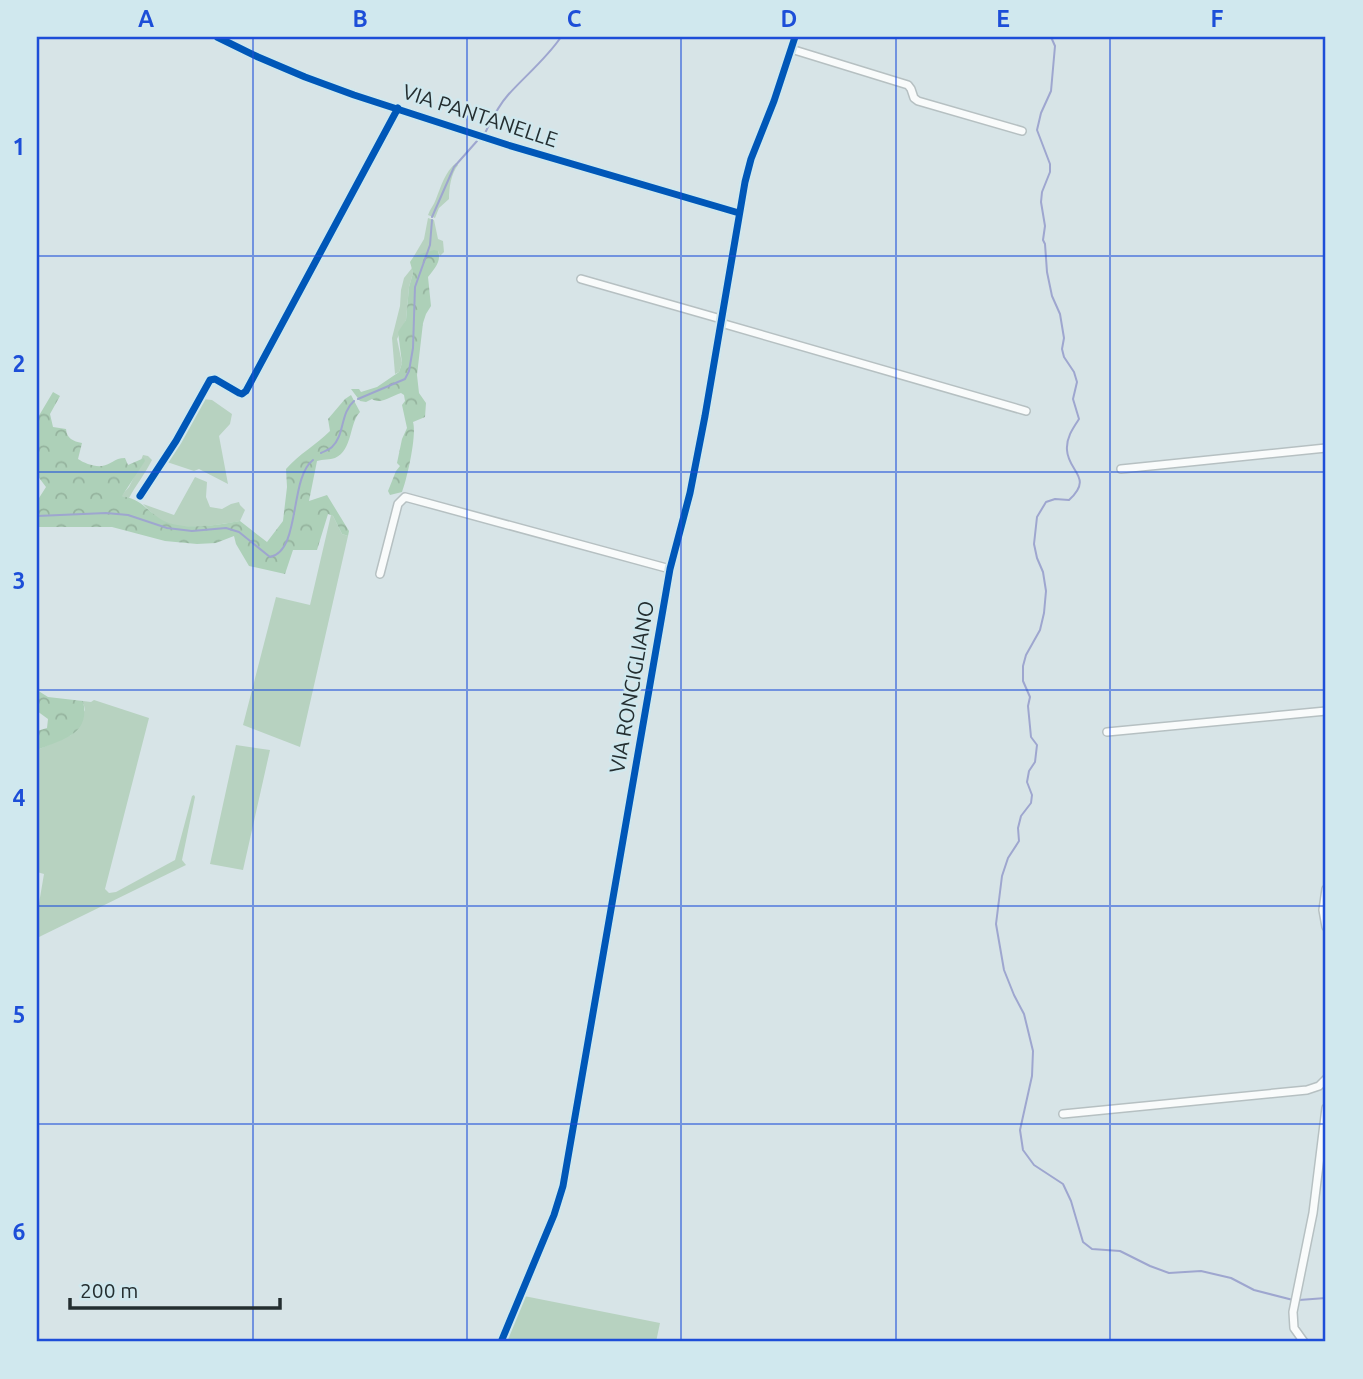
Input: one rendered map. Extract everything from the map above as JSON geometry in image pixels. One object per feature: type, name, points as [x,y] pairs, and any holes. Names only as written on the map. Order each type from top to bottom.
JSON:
[{"type":"street","name":"VIA PANTANELLE","points":[[217,37],[258,57],[347,93],[483,137],[739,213]]},
{"type":"street","name":"VIA RONCIGLIANO","points":[[500,1342],[554,1215],[563,1186],[670,569],[690,493],[745,182],[795,37]]},
{"type":"street","points":[[791,49],[908,85],[918,101],[1022,131]]},
{"type":"street","points":[[140,496],[176,441],[210,380],[215,379],[242,394],[246,391],[398,108]]},
{"type":"street","points":[[581,279],[1026,411]]},
{"type":"street","points":[[1121,469],[1326,447]]},
{"type":"street","points":[[380,574],[398,504],[405,497],[670,569]]},
{"type":"street","points":[[1107,732],[1326,711]]},
{"type":"street","points":[[1326,889],[1323,910],[1326,927]]},
{"type":"street","points":[[1063,1114],[1307,1090],[1319,1086],[1326,1079]]},
{"type":"street","points":[[1304,1342],[1294,1328],[1294,1305],[1313,1213],[1326,1108]]},
{"type":"green space","points":[[456,163],[458,165],[451,181],[449,199],[439,208],[435,218],[428,215],[446,175]]},
{"type":"green space","points":[[428,218],[434,220],[438,239],[443,241],[444,252],[440,256],[438,251],[414,256],[424,239]]},
{"type":"green space","points":[[438,251],[439,258],[428,277],[431,306],[423,323],[417,375],[419,393],[426,403],[425,417],[413,422],[413,446],[402,492],[390,495],[388,491],[400,466],[397,463],[407,428],[402,405],[405,401],[404,395],[401,393],[382,401],[372,399],[366,402],[360,401],[351,389],[359,389],[361,392],[377,387],[399,372],[402,363],[398,332],[406,320],[413,273],[410,262],[414,256]]},
{"type":"green space","points":[[412,268],[406,320],[397,339],[402,363],[399,372],[395,374],[392,338],[404,278]]},
{"type":"green space","points":[[53,392],[60,396],[50,414],[53,427],[66,429],[71,439],[82,443],[78,459],[99,466],[125,458],[128,465],[144,458],[145,461],[122,496],[138,502],[159,518],[177,525],[198,526],[240,521],[267,542],[283,521],[286,469],[330,431],[328,419],[351,395],[360,412],[348,443],[335,458],[317,461],[309,501],[327,495],[349,531],[348,536],[342,534],[333,516],[328,514],[317,550],[293,550],[285,574],[249,566],[234,536],[216,543],[197,544],[165,541],[112,527],[37,527],[37,498],[46,487],[37,475],[37,419]]},
{"type":"green space","points":[[203,399],[212,400],[232,414],[230,424],[219,436],[228,484],[199,469],[194,471],[167,462]]},
{"type":"green space","points":[[143,455],[152,460],[129,498],[121,496],[129,487]]},
{"type":"green space","points":[[195,477],[207,482],[206,497],[210,507],[222,509],[239,502],[245,510],[240,521],[178,526],[160,520],[143,504],[174,515]]},
{"type":"green space","points":[[331,515],[342,534],[348,536],[300,747],[243,725],[276,597],[310,605]]},
{"type":"green space","points":[[37,690],[48,697],[83,701],[84,712],[79,729],[65,739],[37,750],[37,731],[47,728],[48,719],[37,711]]},
{"type":"green space","points":[[94,700],[149,718],[105,889],[109,893],[116,892],[175,860],[194,795],[182,860],[186,865],[37,938],[37,915],[44,874],[37,872],[37,750],[71,735],[85,710],[83,701]]},
{"type":"green space","points":[[236,745],[270,750],[243,870],[210,864]]},
{"type":"green space","points":[[524,1296],[660,1323],[656,1342],[504,1342]]},
{"type":"waterway","points":[[485,133],[504,99],[561,37]]},
{"type":"waterway","points":[[1051,37],[1055,46],[1051,91],[1037,130],[1050,164],[1041,202],[1045,226],[1043,240],[1052,296],[1060,314],[1064,338],[1062,349],[1077,382],[1073,399],[1079,419],[1069,437],[1067,450],[1068,458],[1080,480],[1076,492],[1069,500],[1055,499],[1046,502],[1037,517],[1034,544],[1046,591],[1044,613],[1040,630],[1023,666],[1023,681],[1030,697],[1028,706],[1031,737],[1037,745],[1035,762],[1029,771],[1027,782],[1032,795],[1031,803],[1021,816],[1019,841],[1008,858],[1002,876],[996,924],[1004,970],[1024,1014],[1033,1051],[1032,1076],[1020,1130],[1023,1150],[1034,1165],[1063,1184],[1083,1242],[1092,1249],[1120,1251],[1169,1273],[1201,1271],[1231,1278],[1254,1290],[1293,1300]]},
{"type":"waterway","points":[[432,217],[454,167],[477,141]]},
{"type":"waterway","points":[[358,399],[405,379],[409,371],[413,348],[415,287],[430,245],[432,220]]},
{"type":"waterway","points":[[321,453],[336,442],[346,412],[354,401]]},
{"type":"waterway","points":[[37,516],[106,513],[128,515],[167,528],[192,531],[226,528],[239,532],[270,557],[280,552],[286,542],[301,482],[313,460]]},
{"type":"waterway","points":[[1299,1300],[1326,1298]]},
{"type":"cycle path","points":[[217,37],[305,77],[354,95],[508,145],[739,213]]},
{"type":"cycle path","points":[[501,1342],[554,1215],[563,1186],[670,569],[690,493],[705,416],[745,182],[795,37]]},
{"type":"cycle path","points":[[140,496],[176,441],[210,380],[215,379],[242,394],[246,391],[398,108]]}]
